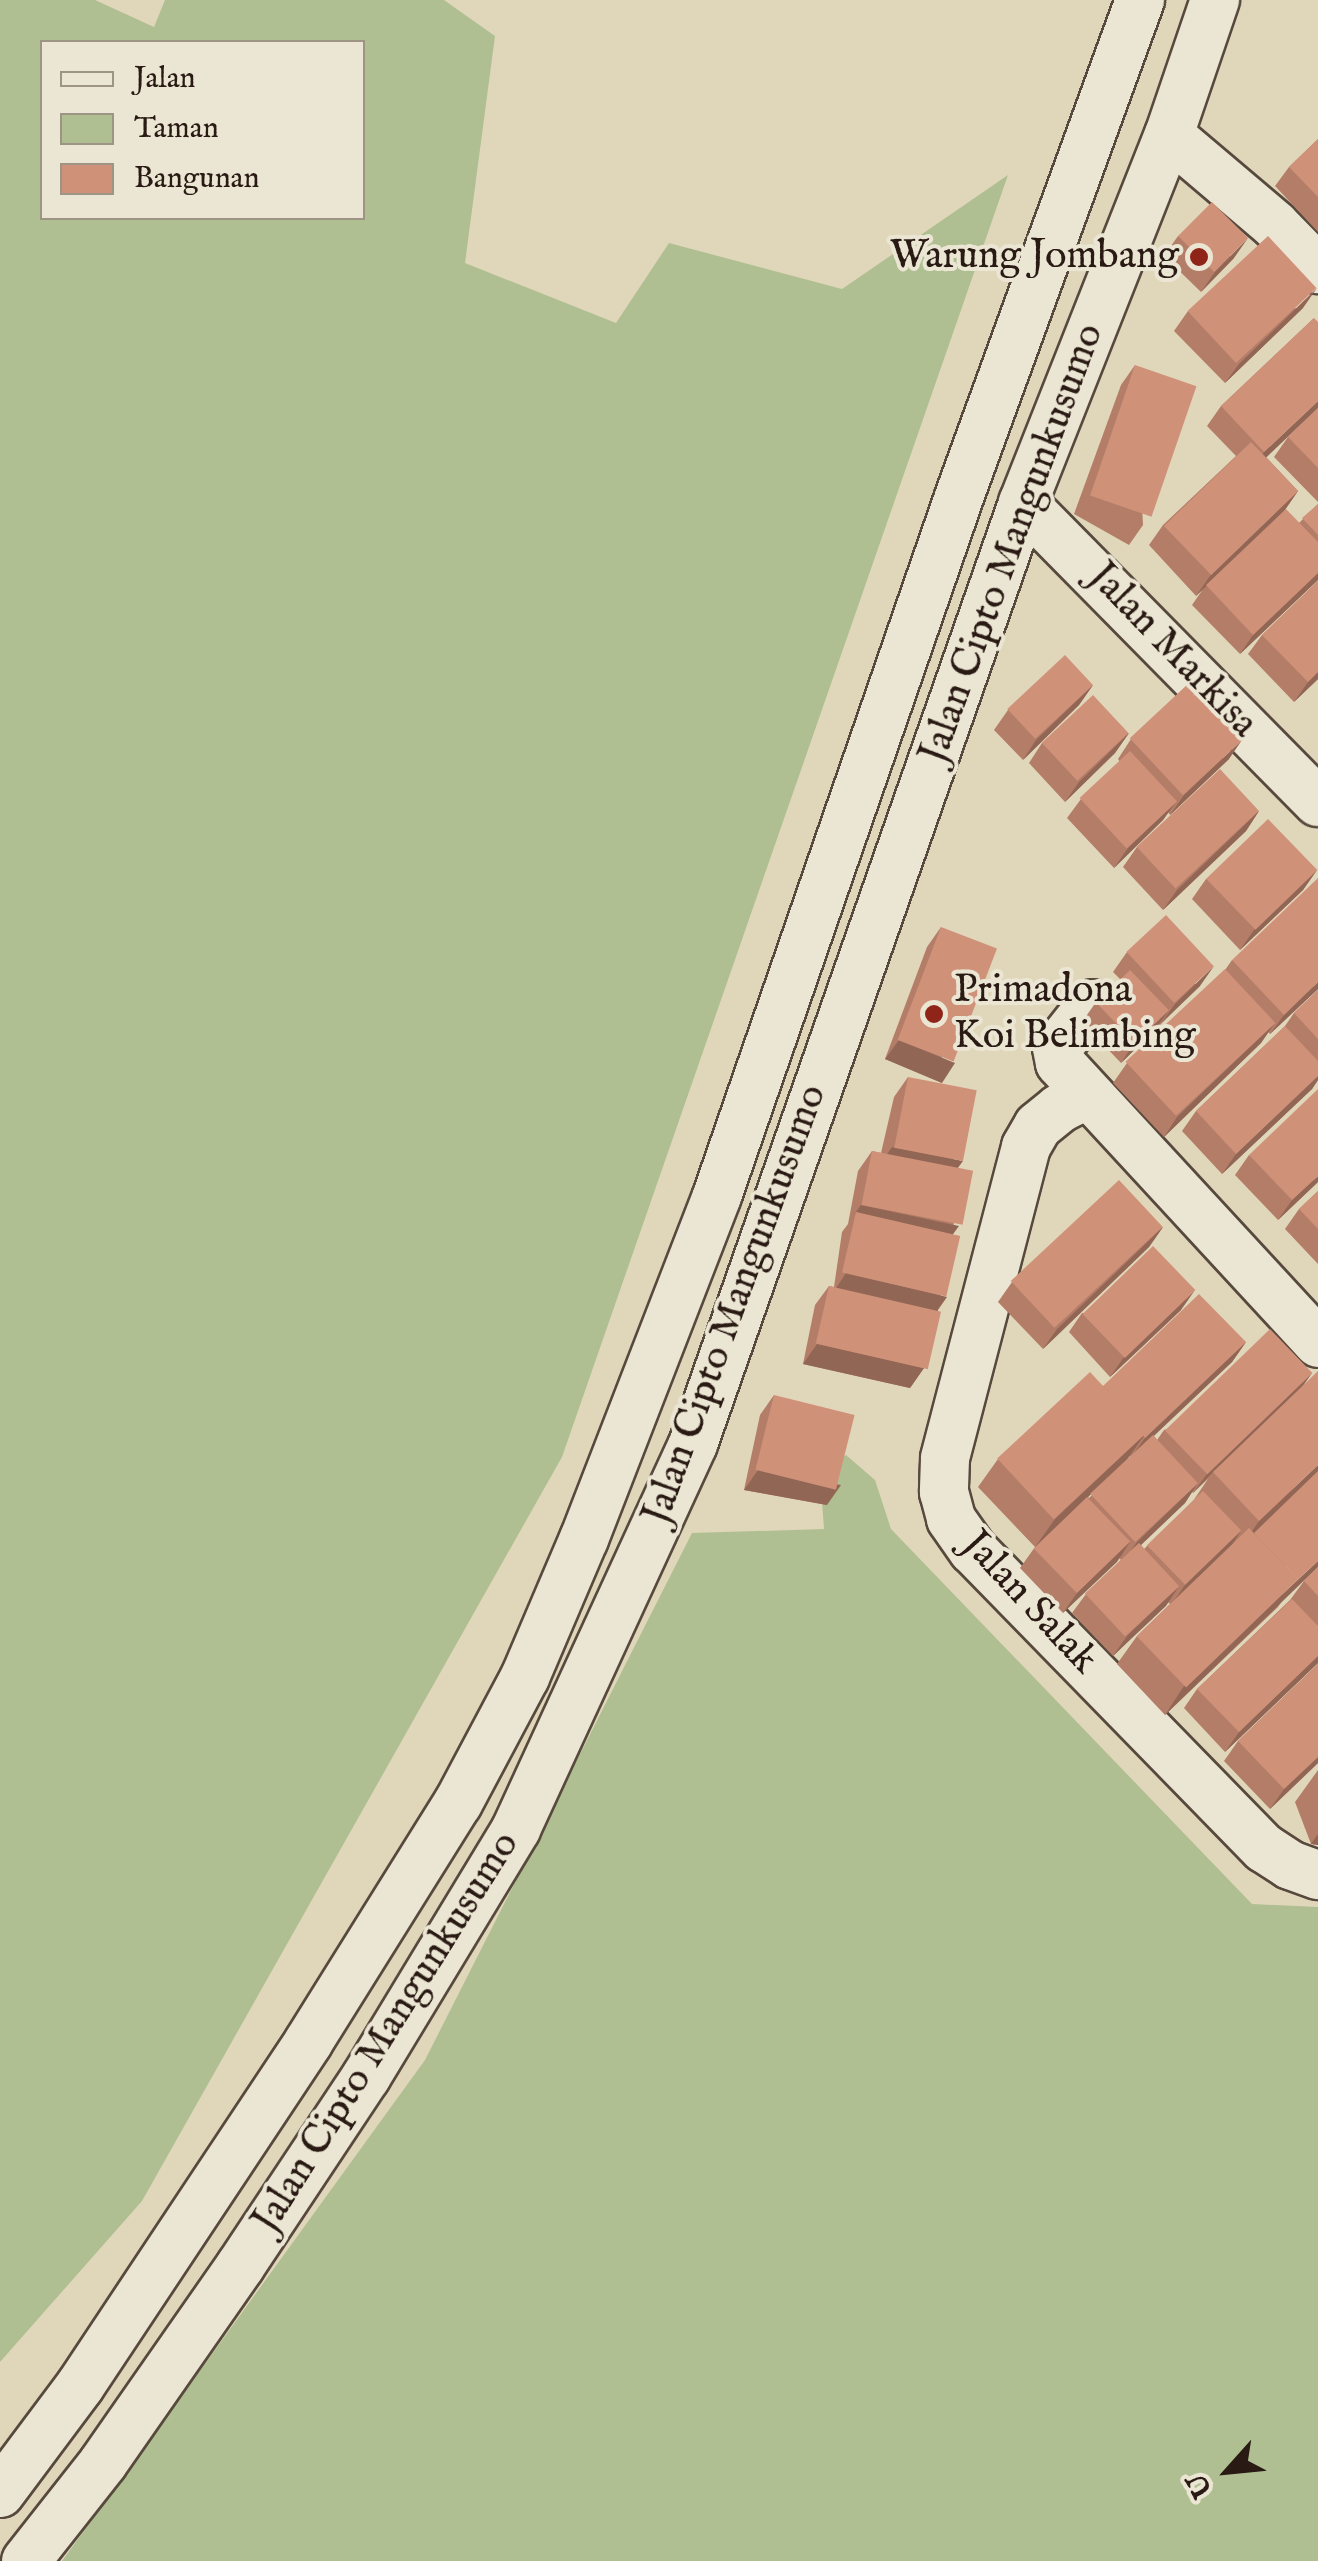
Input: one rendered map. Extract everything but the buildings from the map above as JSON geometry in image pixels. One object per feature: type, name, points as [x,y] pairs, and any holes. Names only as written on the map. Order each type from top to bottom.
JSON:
[{"type":"street","name":"Jalan Cipto Mangunkusumo","points":[[0,2493],[80,2386],[192,2222],[458,1803],[525,1677],[584,1539],[717,1196],[966,479],[1140,0]]},
{"type":"street","name":"Jalan Cipto Mangunkusumo","points":[[26,2561],[102,2463],[241,2265],[366,2077],[516,1829],[693,1444],[1023,503],[1169,135],[1214,0]]},
{"type":"street","points":[[1169,135],[1275,224],[1318,269]]},
{"type":"street","name":"Jalan Markisa","points":[[1023,503],[1318,802]]},
{"type":"street","points":[[1092,1004],[1057,1048],[1060,1064],[1318,1343]]},
{"type":"street","name":"Jalan Salak","points":[[1086,1096],[1058,1108],[1038,1126],[1026,1146],[945,1460],[944,1492],[951,1519],[973,1550],[1264,1848],[1290,1865],[1318,1875]]},
{"type":"street","points":[[458,1803],[516,1829]]},
{"type":"green space","points":[[0,0],[95,0],[154,27],[165,0],[444,0],[495,36],[465,263],[616,323],[669,243],[842,289],[1008,175],[562,1457],[142,2201],[0,2362]]},
{"type":"green space","points":[[846,1455],[875,1480],[891,1529],[1252,1904],[1318,1907],[1318,2561],[62,2561],[425,2060],[692,1533],[824,1529],[820,1474]]},
{"type":"place","name":"Warung Jombang","points":[[1199,257]]},
{"type":"place","name":"Primadona Koi Belimbing","points":[[934,1014]]}]
